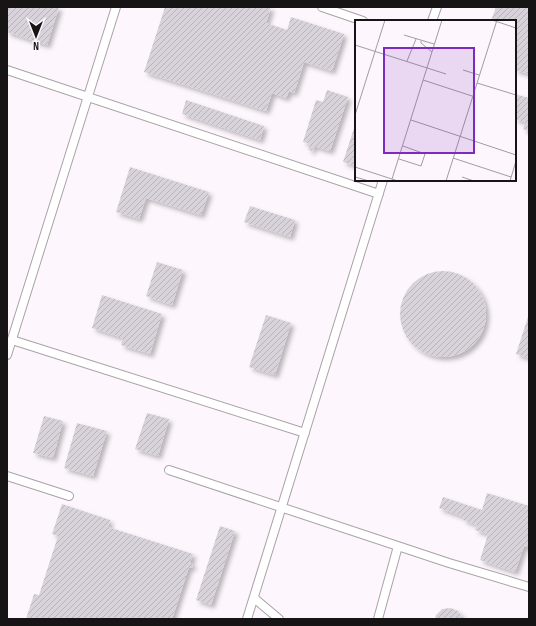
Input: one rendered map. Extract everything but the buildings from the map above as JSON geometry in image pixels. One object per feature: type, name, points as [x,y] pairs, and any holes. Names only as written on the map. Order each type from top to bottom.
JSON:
[{"type":"lane","points":[[7,355],[116,7]]},
{"type":"lane","points":[[322,7],[360,20]]},
{"type":"lane","points":[[432,20],[437,7]]},
{"type":"lane","points":[[7,70],[379,194]]},
{"type":"lane","points":[[247,619],[383,181]]},
{"type":"lane","points":[[12,340],[305,433]]},
{"type":"lane","points":[[169,470],[398,546],[529,587]]},
{"type":"lane","points":[[7,476],[69,496]]},
{"type":"lane","points":[[378,619],[398,546]]},
{"type":"lane","points":[[254,598],[279,619]]}]
